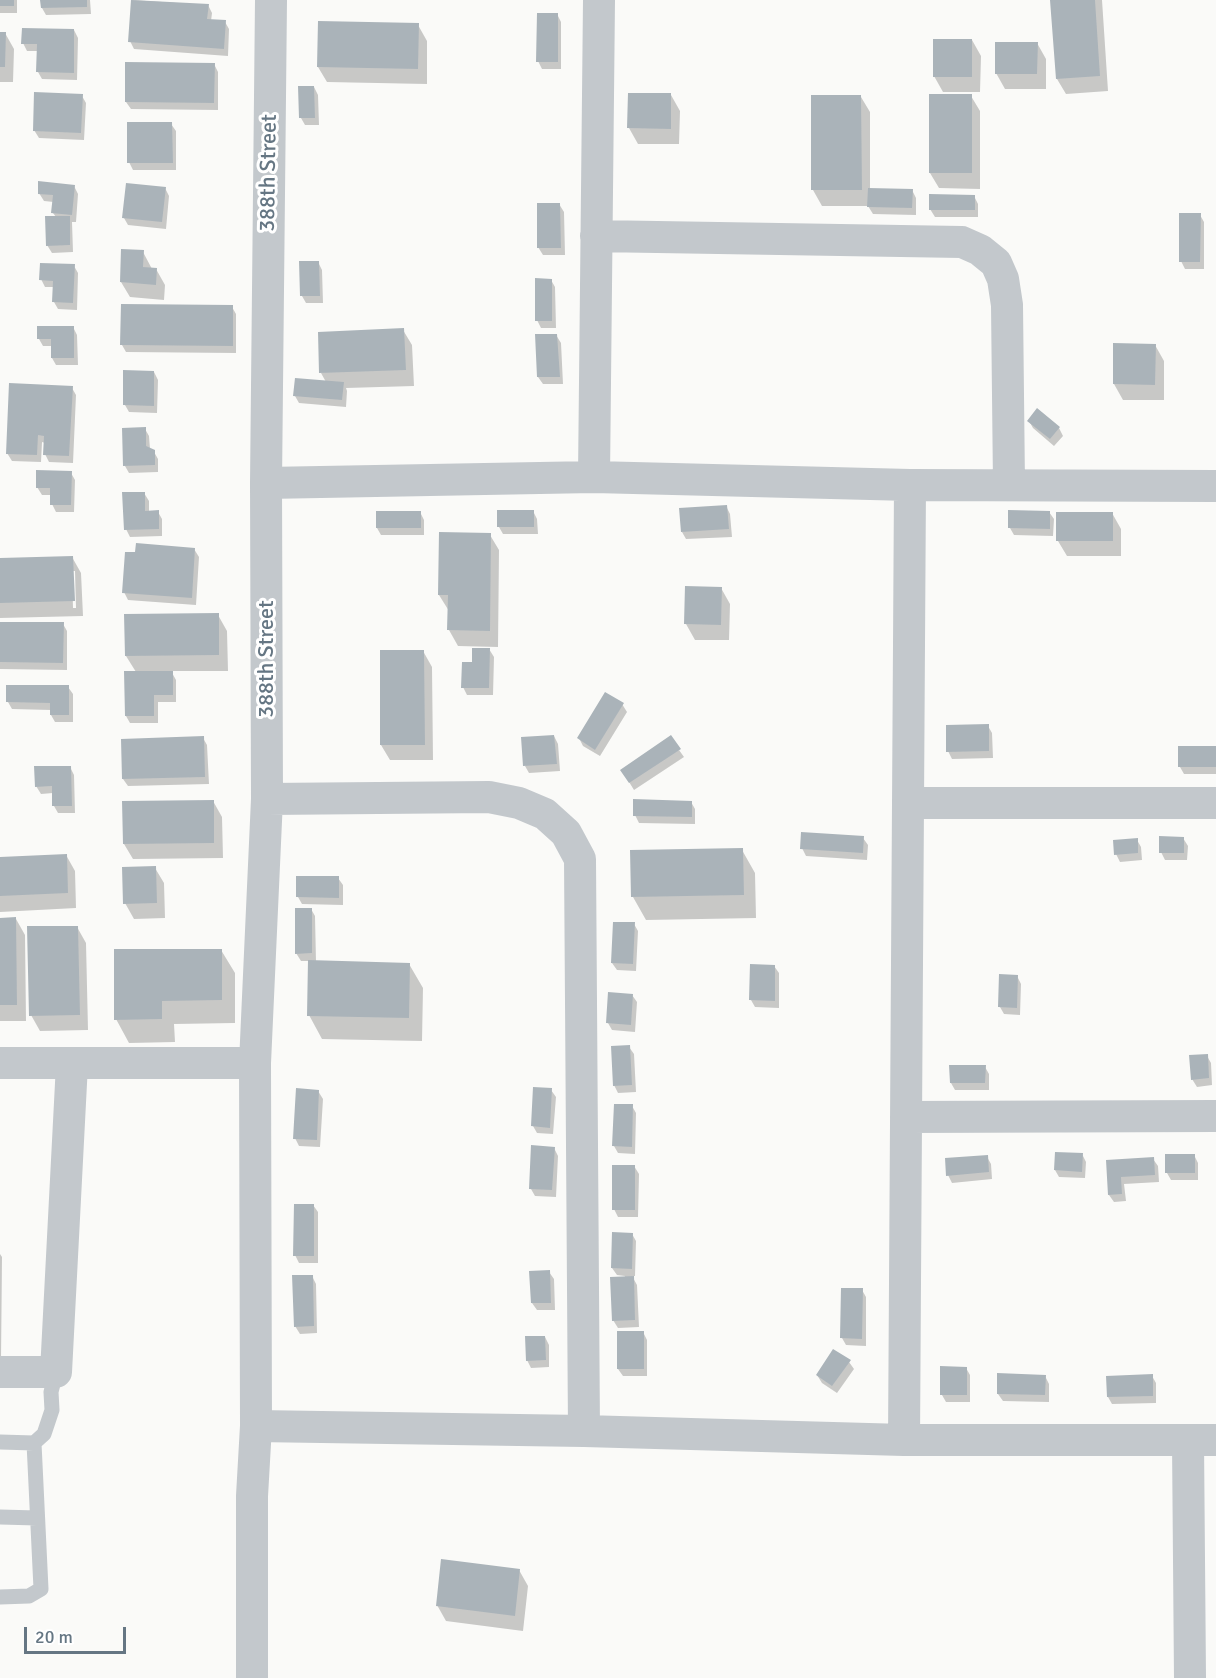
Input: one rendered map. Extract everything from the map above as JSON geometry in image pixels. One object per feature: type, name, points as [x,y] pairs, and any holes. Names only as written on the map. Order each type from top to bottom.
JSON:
[{"type":"street","name":"388th Street","points":[[252,1678],[252,1496],[256,1426],[255,1063],[267,799],[266,483],[271,0]]},
{"type":"street","points":[[594,477],[599,0]]},
{"type":"street","points":[[596,236],[962,242],[980,250],[996,263],[1003,279],[1007,305],[1009,485]]},
{"type":"street","points":[[266,483],[594,477],[910,485],[1216,486]]},
{"type":"street","points":[[904,1440],[910,485]]},
{"type":"street","points":[[267,799],[489,797],[519,803],[545,814],[566,832],[580,859],[584,1431]]},
{"type":"street","points":[[908,803],[1216,803]]},
{"type":"street","points":[[0,1064],[255,1063]]},
{"type":"street","points":[[0,1372],[56,1372],[72,1064]]},
{"type":"street","points":[[906,1117],[1216,1116]]},
{"type":"street","points":[[256,1426],[584,1431],[904,1440],[1202,1440],[1190,1678]]},
{"type":"lane","points":[[0,1442],[34,1443],[44,1434],[52,1410],[51,1392],[56,1372]]},
{"type":"lane","points":[[0,1597],[28,1596],[41,1589],[34,1443]]},
{"type":"lane","points":[[0,1517],[37,1518]]},
{"type":"building","points":[[0,0],[14,0],[14,6],[0,6]]},
{"type":"building","points":[[40,0],[87,0],[87,7],[41,8]]},
{"type":"building","points":[[131,0],[209,4],[207,19],[226,20],[224,49],[128,42]]},
{"type":"building","points":[[1050,0],[1095,0],[1100,76],[1056,79]]},
{"type":"building","points":[[537,13],[558,13],[558,62],[536,62]]},
{"type":"building","points":[[318,21],[419,23],[418,69],[317,67]]},
{"type":"building","points":[[22,28],[74,29],[74,73],[36,72],[37,44],[21,44]]},
{"type":"building","points":[[0,32],[6,32],[5,67],[0,67]]},
{"type":"building","points":[[933,39],[972,39],[972,77],[933,77]]},
{"type":"building","points":[[995,42],[1038,42],[1037,74],[995,74]]},
{"type":"building","points":[[125,62],[215,63],[214,103],[125,102]]},
{"type":"building","points":[[298,86],[314,86],[315,118],[299,118]]},
{"type":"building","points":[[34,92],[83,94],[81,133],[33,131]]},
{"type":"building","points":[[628,93],[671,93],[671,129],[627,128]]},
{"type":"building","points":[[929,94],[972,94],[972,173],[929,173]]},
{"type":"building","points":[[811,95],[861,95],[862,190],[811,190]]},
{"type":"building","points":[[127,122],[172,122],[173,163],[127,163]]},
{"type":"building","points":[[38,181],[75,185],[72,215],[51,213],[53,195],[38,194]]},
{"type":"building","points":[[126,183],[166,187],[162,222],[122,218]]},
{"type":"building","points":[[868,188],[913,189],[912,208],[867,207]]},
{"type":"building","points":[[929,194],[975,195],[975,210],[929,210]]},
{"type":"building","points":[[537,203],[560,203],[561,248],[537,248]]},
{"type":"building","points":[[1179,213],[1201,213],[1200,262],[1179,262]]},
{"type":"building","points":[[45,216],[70,216],[70,245],[46,246]]},
{"type":"building","points":[[121,249],[144,250],[143,267],[157,268],[156,285],[120,282]]},
{"type":"building","points":[[299,261],[319,261],[320,296],[300,296]]},
{"type":"building","points":[[40,263],[75,264],[73,303],[52,302],[53,281],[39,280]]},
{"type":"building","points":[[535,278],[552,279],[552,321],[535,321]]},
{"type":"building","points":[[121,304],[233,305],[233,346],[120,345]]},
{"type":"building","points":[[37,326],[74,326],[74,358],[51,358],[51,339],[37,339]]},
{"type":"building","points":[[404,328],[406,370],[319,373],[318,332]]},
{"type":"building","points":[[535,334],[557,334],[560,377],[537,377]]},
{"type":"building","points":[[1113,343],[1156,344],[1155,385],[1113,384]]},
{"type":"building","points":[[123,370],[154,371],[154,406],[123,405]]},
{"type":"building","points":[[295,378],[344,382],[342,400],[293,396]]},
{"type":"building","points":[[9,383],[73,386],[69,456],[43,455],[44,436],[38,435],[37,455],[6,454]]},
{"type":"building","points":[[1037,408],[1060,427],[1050,439],[1027,421]]},
{"type":"building","points":[[146,427],[146,446],[155,450],[155,465],[123,466],[122,428]]},
{"type":"building","points":[[36,470],[72,471],[71,505],[50,505],[50,488],[36,488]]},
{"type":"building","points":[[122,492],[145,492],[145,511],[159,510],[159,529],[124,530]]},
{"type":"building","points":[[727,505],[729,529],[681,532],[679,508]]},
{"type":"building","points":[[497,510],[534,510],[534,527],[497,527]]},
{"type":"building","points":[[1008,510],[1050,511],[1050,529],[1008,528]]},
{"type":"building","points":[[376,511],[421,511],[421,528],[376,528]]},
{"type":"building","points":[[1056,512],[1113,512],[1113,541],[1056,541]]},
{"type":"building","points":[[439,532],[491,533],[490,631],[447,630],[448,595],[438,595]]},
{"type":"building","points":[[136,543],[195,548],[192,598],[122,593],[125,552],[135,552]]},
{"type":"building","points":[[73,556],[75,601],[0,603],[0,558]]},
{"type":"building","points":[[685,586],[722,587],[721,625],[684,624]]},
{"type":"building","points":[[219,613],[219,655],[125,656],[124,614]]},
{"type":"building","points":[[0,622],[64,622],[63,663],[0,662]]},
{"type":"building","points":[[472,648],[490,648],[489,688],[461,688],[462,662],[472,662]]},
{"type":"building","points":[[380,650],[424,650],[425,745],[380,745]]},
{"type":"building","points":[[124,671],[173,671],[173,695],[154,695],[154,716],[125,716]]},
{"type":"building","points":[[6,685],[69,685],[69,715],[50,715],[50,703],[6,702]]},
{"type":"building","points":[[605,692],[624,703],[595,750],[577,738]]},
{"type":"building","points":[[989,724],[989,751],[946,752],[946,725]]},
{"type":"building","points":[[554,735],[557,764],[523,766],[521,737]]},
{"type":"building","points":[[671,735],[681,749],[629,783],[620,770]]},
{"type":"building","points":[[204,736],[205,777],[122,779],[121,739]]},
{"type":"building","points":[[1178,746],[1216,746],[1216,767],[1178,767]]},
{"type":"building","points":[[34,766],[71,766],[72,806],[52,806],[52,786],[35,787]]},
{"type":"building","points":[[633,799],[692,801],[692,817],[633,816]]},
{"type":"building","points":[[214,800],[214,843],[123,844],[122,801]]},
{"type":"building","points":[[801,832],[864,836],[863,853],[800,849]]},
{"type":"building","points":[[1159,836],[1184,837],[1184,853],[1159,853]]},
{"type":"building","points":[[1138,838],[1138,853],[1114,855],[1113,840]]},
{"type":"building","points":[[743,848],[744,895],[631,897],[630,850]]},
{"type":"building","points":[[67,854],[68,893],[0,896],[0,857]]},
{"type":"building","points":[[156,866],[157,903],[123,904],[122,867]]},
{"type":"building","points":[[296,876],[339,876],[339,898],[296,897]]},
{"type":"building","points":[[295,908],[312,908],[312,953],[295,954]]},
{"type":"building","points":[[16,917],[17,1005],[0,1005],[0,918]]},
{"type":"building","points":[[613,922],[635,922],[633,964],[611,963]]},
{"type":"building","points":[[27,926],[78,926],[80,1015],[29,1016]]},
{"type":"building","points":[[114,949],[222,949],[222,1000],[162,1001],[162,1019],[114,1020]]},
{"type":"building","points":[[308,960],[410,963],[409,1018],[307,1016]]},
{"type":"building","points":[[750,964],[775,965],[775,1001],[749,1000]]},
{"type":"building","points":[[999,974],[1018,975],[1017,1008],[998,1007]]},
{"type":"building","points":[[608,992],[633,994],[631,1025],[606,1023]]},
{"type":"building","points":[[630,1045],[632,1085],[613,1086],[611,1046]]},
{"type":"building","points":[[1208,1054],[1209,1078],[1191,1080],[1189,1055]]},
{"type":"building","points":[[949,1065],[986,1065],[985,1083],[950,1083]]},
{"type":"building","points":[[533,1087],[552,1088],[550,1128],[531,1126]]},
{"type":"building","points":[[296,1088],[319,1090],[317,1140],[293,1139]]},
{"type":"building","points":[[614,1104],[633,1104],[632,1147],[612,1146]]},
{"type":"building","points":[[531,1145],[555,1147],[552,1190],[529,1189]]},
{"type":"building","points":[[1055,1152],[1083,1153],[1082,1172],[1054,1170]]},
{"type":"building","points":[[1165,1154],[1195,1154],[1195,1173],[1165,1173]]},
{"type":"building","points":[[988,1155],[989,1172],[946,1176],[945,1158]]},
{"type":"building","points":[[1154,1157],[1155,1175],[1121,1177],[1122,1194],[1108,1195],[1106,1160]]},
{"type":"building","points":[[612,1165],[635,1165],[635,1210],[612,1210]]},
{"type":"building","points":[[294,1204],[314,1204],[314,1256],[293,1256]]},
{"type":"building","points":[[612,1232],[633,1233],[632,1269],[611,1268]]},
{"type":"building","points":[[550,1270],[551,1303],[531,1303],[529,1271]]},
{"type":"building","points":[[292,1275],[313,1275],[314,1326],[294,1327]]},
{"type":"building","points":[[634,1276],[635,1320],[612,1321],[610,1277]]},
{"type":"building","points":[[841,1288],[863,1288],[862,1339],[840,1338]]},
{"type":"building","points":[[617,1331],[644,1331],[644,1369],[617,1369]]},
{"type":"building","points":[[525,1336],[545,1336],[546,1360],[526,1361]]},
{"type":"building","points":[[833,1349],[851,1360],[832,1386],[816,1375]]},
{"type":"building","points":[[940,1366],[967,1367],[967,1395],[940,1395]]},
{"type":"building","points":[[997,1373],[1046,1375],[1045,1395],[997,1394]]},
{"type":"building","points":[[1153,1374],[1153,1396],[1107,1397],[1106,1376]]},
{"type":"building","points":[[441,1559],[520,1569],[515,1616],[436,1606]]}]
